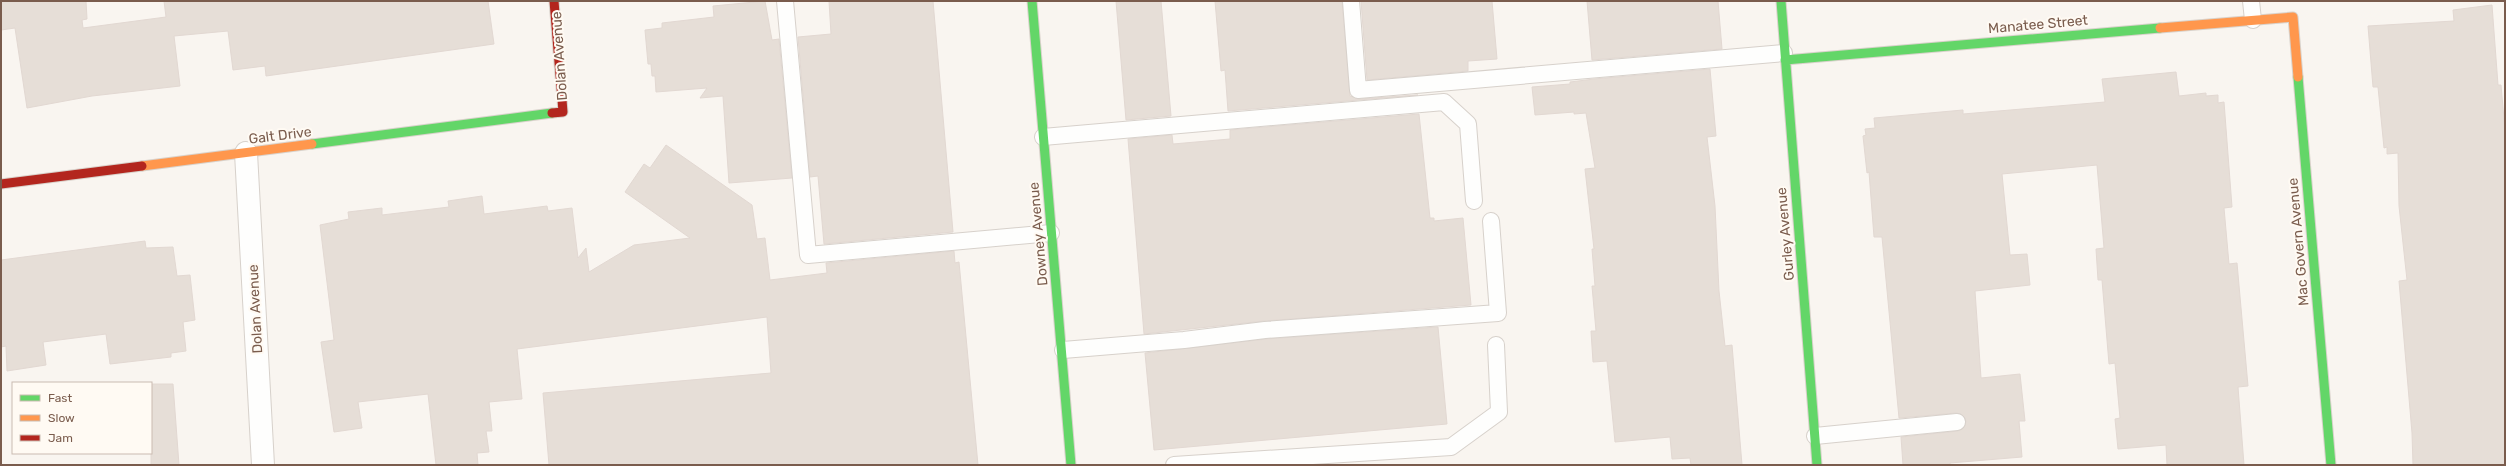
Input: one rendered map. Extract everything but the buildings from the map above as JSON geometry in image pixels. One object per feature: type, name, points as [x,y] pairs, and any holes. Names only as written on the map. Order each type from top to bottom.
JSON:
[{"type":"street","name":"Dolan Avenue","points":[[554,1],[563,112]]},
{"type":"street","name":"Downey Avenue","points":[[1032,1],[1051,233],[1063,350],[1071,465]]},
{"type":"street","name":"Gurley Avenue","points":[[1781,1],[1784,56],[1817,465]]},
{"type":"street","name":"Manatee Street","points":[[1784,56],[2293,17]]},
{"type":"street","name":"Mac Govern Avenue","points":[[2293,17],[2331,465]]},
{"type":"street","name":"Galt Drive","points":[[1,184],[563,112]]},
{"type":"street","name":"Dolan Avenue","points":[[246,153],[263,465]]},
{"type":"lane","points":[[784,1],[808,255],[1051,233]]},
{"type":"lane","points":[[1351,1],[1358,90],[1784,56]]},
{"type":"lane","points":[[2251,1],[2253,20]]},
{"type":"lane","points":[[1043,137],[1444,102],[1468,124],[1474,201]]},
{"type":"lane","points":[[1063,350],[1184,340],[1265,330],[1498,314],[1491,221]]},
{"type":"lane","points":[[1174,465],[1451,447],[1499,412],[1496,345]]},
{"type":"lane","points":[[1815,436],[1957,422]]},
{"type":"traffic: fast","points":[[1032,1],[1071,465]]},
{"type":"traffic: fast","points":[[1781,1],[1817,465]]},
{"type":"traffic: fast","points":[[1785,60],[2160,28]]},
{"type":"traffic: fast","points":[[2298,77],[2331,465]]},
{"type":"traffic: fast","points":[[312,144],[552,113]]},
{"type":"traffic: slow","points":[[2160,28],[2293,17],[2298,77]]},
{"type":"traffic: slow","points":[[142,166],[312,144]]},
{"type":"traffic: jam","points":[[552,113],[563,112],[554,1]]},
{"type":"traffic: jam","points":[[1,184],[142,166]]}]
